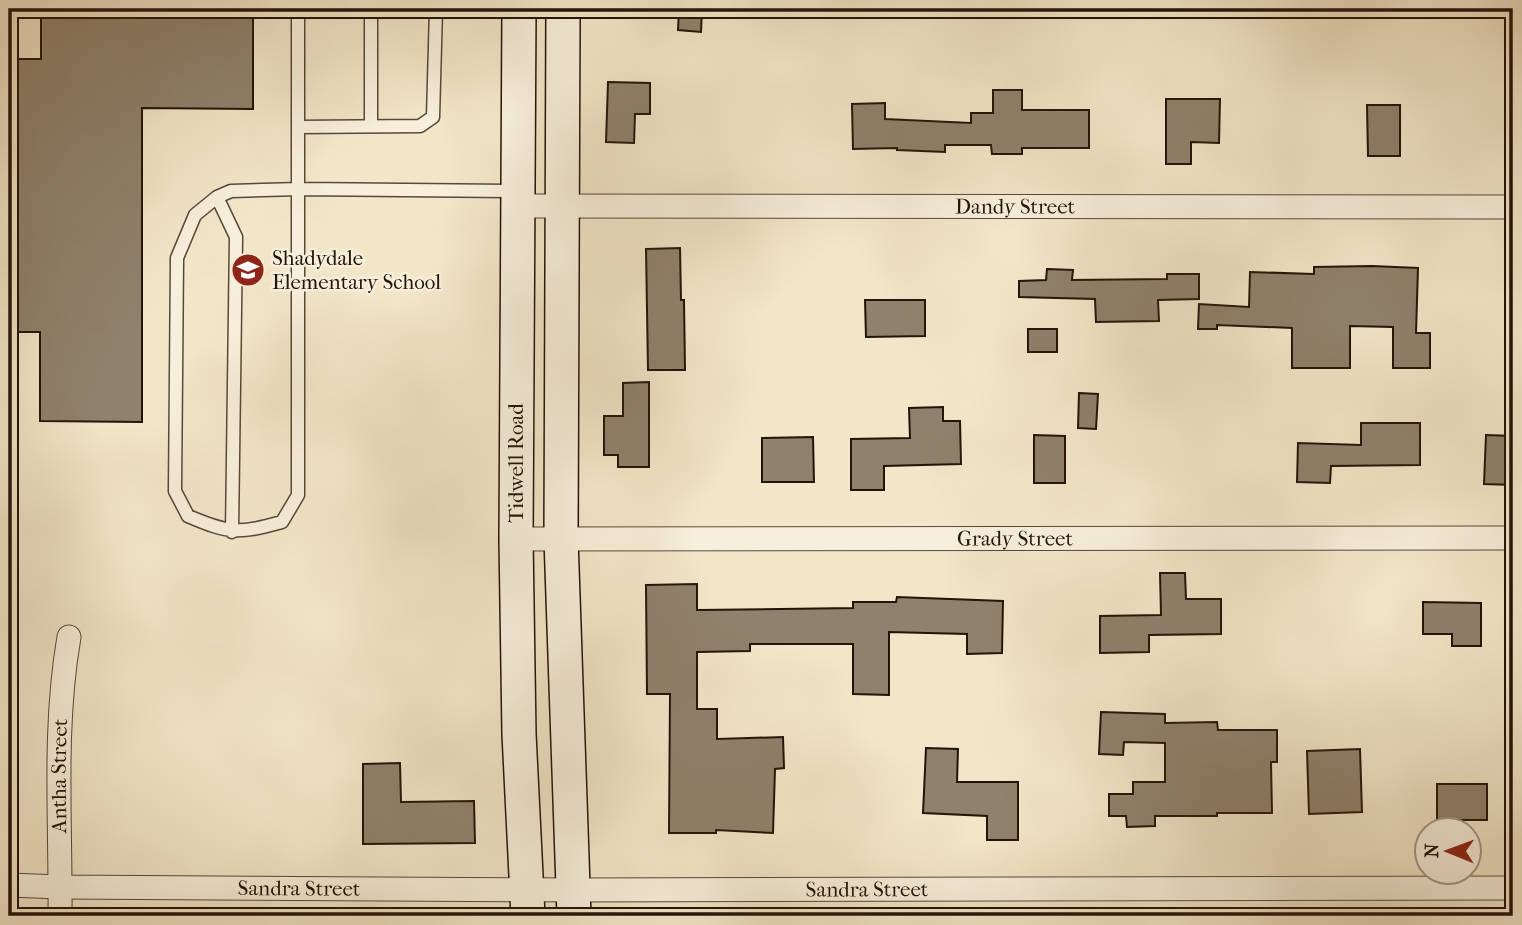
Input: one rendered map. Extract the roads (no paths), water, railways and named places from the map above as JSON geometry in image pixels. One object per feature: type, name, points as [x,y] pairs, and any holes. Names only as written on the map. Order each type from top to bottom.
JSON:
[{"type":"main road","name":"Tidwell Road","points":[[519,9],[516,540],[519,734],[528,902]]},
{"type":"main road","points":[[563,9],[561,539],[573,903]]},
{"type":"street","name":"Dandy Street","points":[[518,198],[564,205],[1513,208]]},
{"type":"street","name":"Grady Street","points":[[516,540],[1513,538]]},
{"type":"street","name":"Antha Street","points":[[60,916],[58,753],[69,637]]},
{"type":"street","name":"Sandra Street","points":[[9,885],[573,903],[1513,888]]},
{"type":"lane","points":[[299,9],[298,127],[299,188],[298,495],[282,523],[252,530],[232,532],[188,516],[175,491],[177,258],[195,215],[217,197],[231,191],[299,188],[518,198]]},
{"type":"lane","points":[[371,9],[371,126]]},
{"type":"lane","points":[[298,127],[420,126],[433,117],[436,9]]},
{"type":"lane","points":[[217,197],[236,237],[232,532]]},
{"type":"place","name":"Shadydale Elementary School","points":[[248,270]]}]
